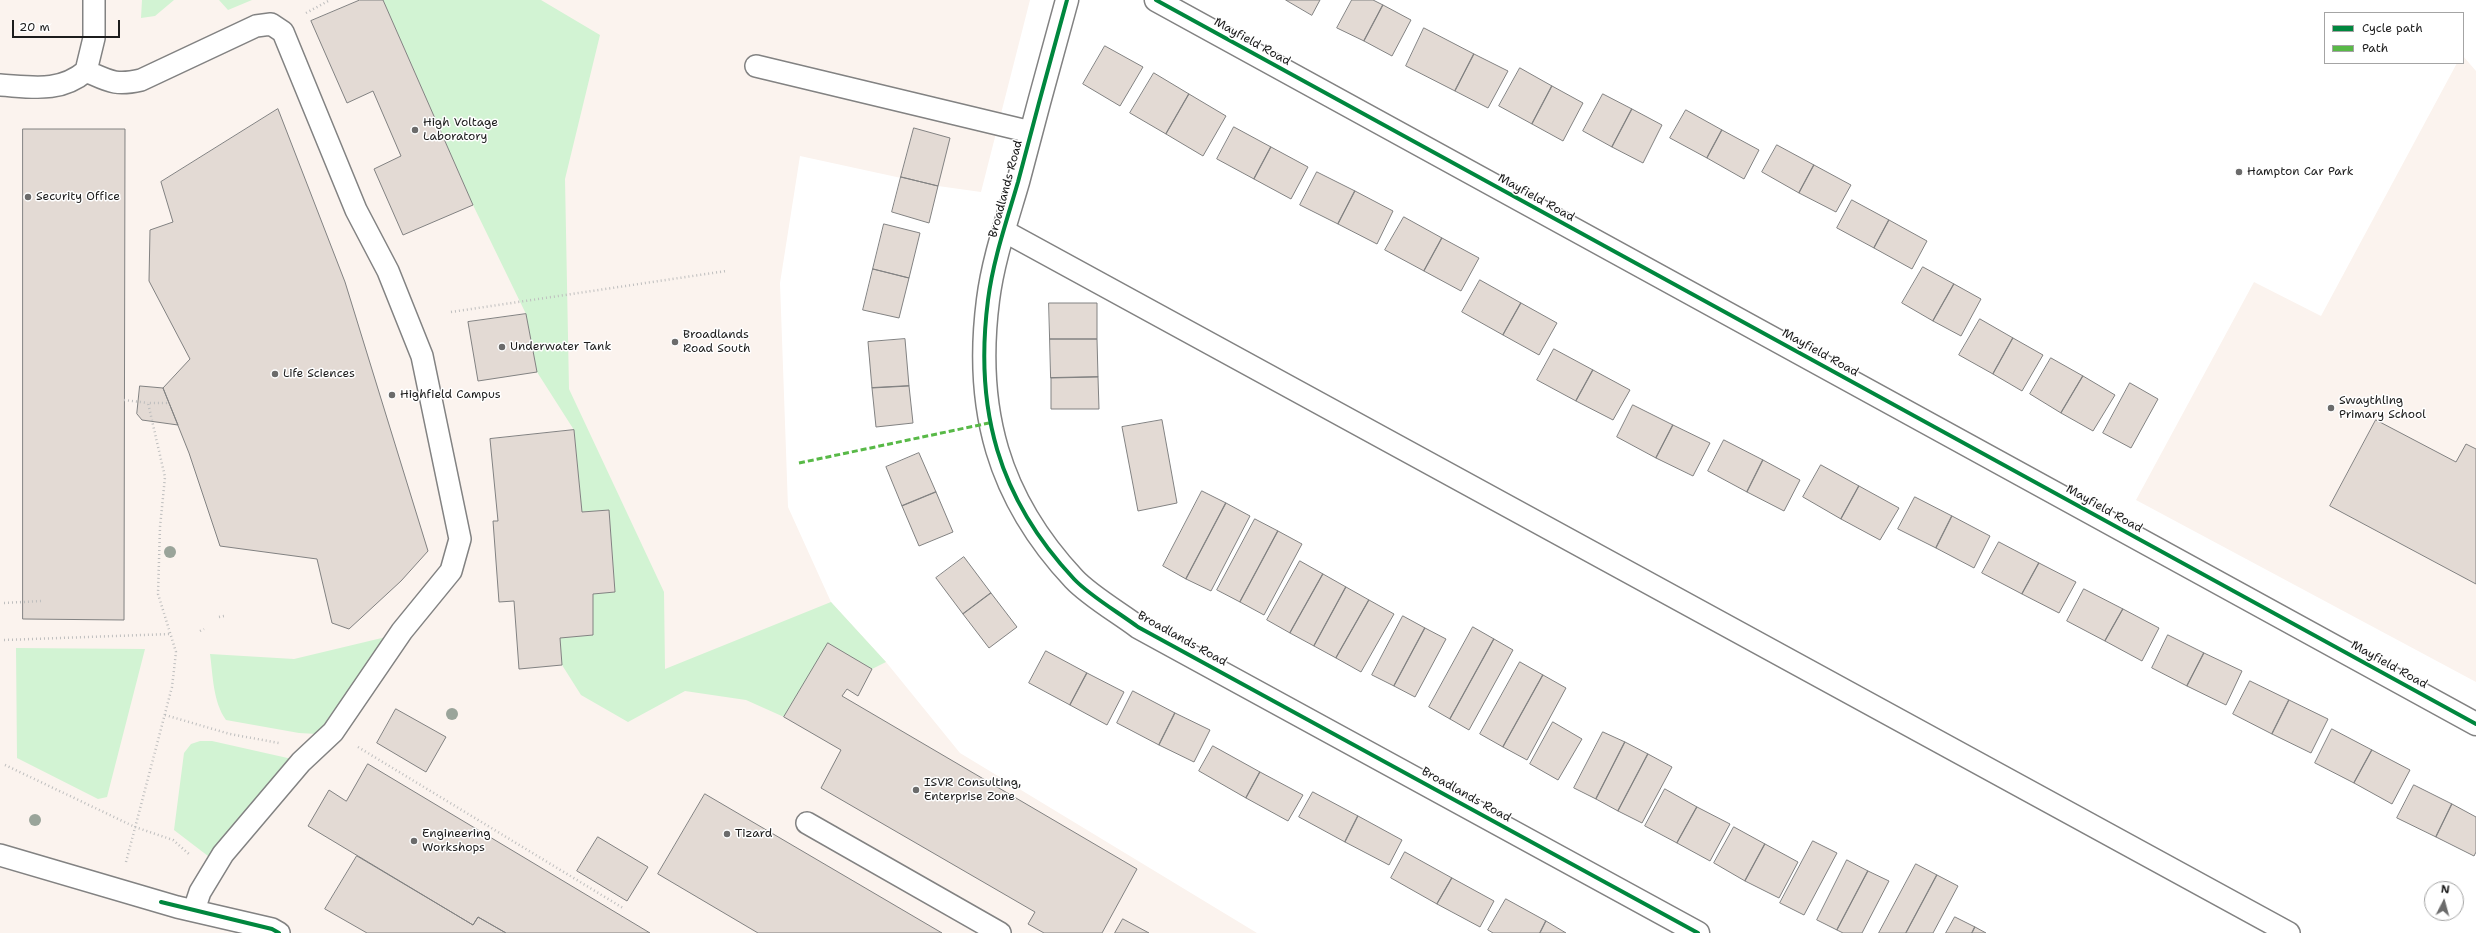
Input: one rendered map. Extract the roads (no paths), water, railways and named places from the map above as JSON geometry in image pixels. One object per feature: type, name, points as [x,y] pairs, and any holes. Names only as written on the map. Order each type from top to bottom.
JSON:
[{"type":"street","name":"Broadlands Road","points":[[1067,0],[1004,231],[988,299],[984,371],[989,423],[999,459],[1030,525],[1075,580],[1138,627],[1698,933]]},
{"type":"street","name":"Mayfield Road","points":[[1156,0],[2476,724]]},
{"type":"lane","points":[[0,85],[46,87],[63,85],[75,80],[86,71],[94,38],[94,0]]},
{"type":"lane","points":[[86,71],[108,81],[127,83],[141,80],[256,26],[271,24],[283,32],[356,210],[388,271],[422,356],[460,539],[451,571],[402,631],[333,732],[292,774],[224,854],[200,892],[194,910]]},
{"type":"lane","points":[[756,66],[1031,132]]},
{"type":"lane","points":[[1004,231],[2289,933]]},
{"type":"lane","points":[[807,823],[1000,933]]},
{"type":"lane","points":[[0,855],[194,910],[272,929],[279,933]]},
{"type":"place","name":"High Voltage Laboratory","points":[[415,130]]},
{"type":"place","name":"Hampton Car Park","points":[[2239,172]]},
{"type":"place","name":"Security Office","points":[[28,197]]},
{"type":"place","name":"Broadlands Road South","points":[[675,342]]},
{"type":"place","name":"Underwater Tank","points":[[502,347]]},
{"type":"place","name":"Life Sciences","points":[[275,374]]},
{"type":"place","name":"Highfield Campus","points":[[392,395]]},
{"type":"place","name":"Swaythling Primary School","points":[[2331,408]]},
{"type":"place","name":"ISVR Consulting, Enterprise Zone","points":[[916,790]]},
{"type":"place","name":"Tizard","points":[[727,834]]},
{"type":"place","name":"Engineering Workshops","points":[[414,841]]}]
